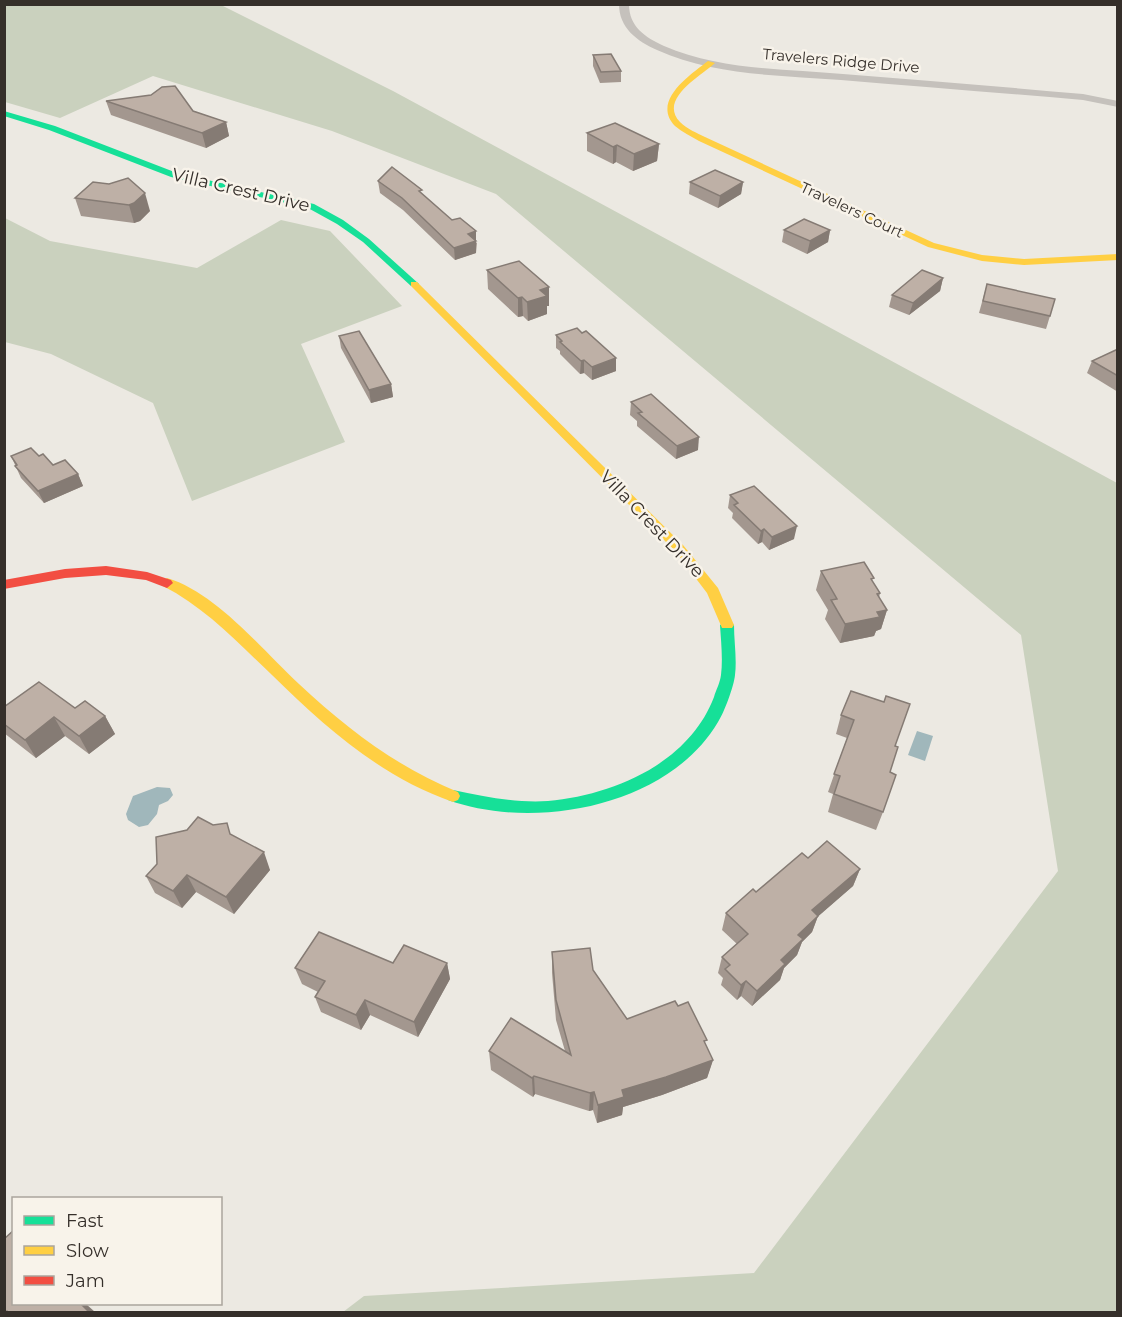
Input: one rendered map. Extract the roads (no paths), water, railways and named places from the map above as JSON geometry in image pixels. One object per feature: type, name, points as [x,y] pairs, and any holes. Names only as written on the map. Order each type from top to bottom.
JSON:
[{"type":"street","name":"Travelers Ridge Drive","points":[[624,4],[625,21],[638,35],[668,51],[711,63],[1083,98],[1118,104]]},
{"type":"street","name":"Travelers Court","points":[[711,63],[676,93],[670,104],[670,113],[683,128],[900,233],[953,252],[982,258],[1024,262],[1118,256]]},
{"type":"street","name":"Travelers Ridge Drive","points":[[1083,98],[1118,97]]},
{"type":"street","name":"Villa Crest Drive","points":[[4,113],[52,128],[174,175],[311,206],[330,213],[357,230],[647,516],[697,569],[711,589],[725,618],[730,676],[723,702],[709,727],[694,745],[664,769],[630,787],[585,802],[538,808],[498,808],[463,802],[394,770],[336,727],[232,628],[197,601],[165,582],[129,572],[100,570],[54,575],[4,585]]},
{"type":"water","points":[[917,731],[933,736],[925,761],[908,755]]},
{"type":"water","points":[[157,787],[170,788],[173,795],[168,801],[159,805],[157,814],[148,825],[139,827],[128,820],[126,814],[133,796]]}]
